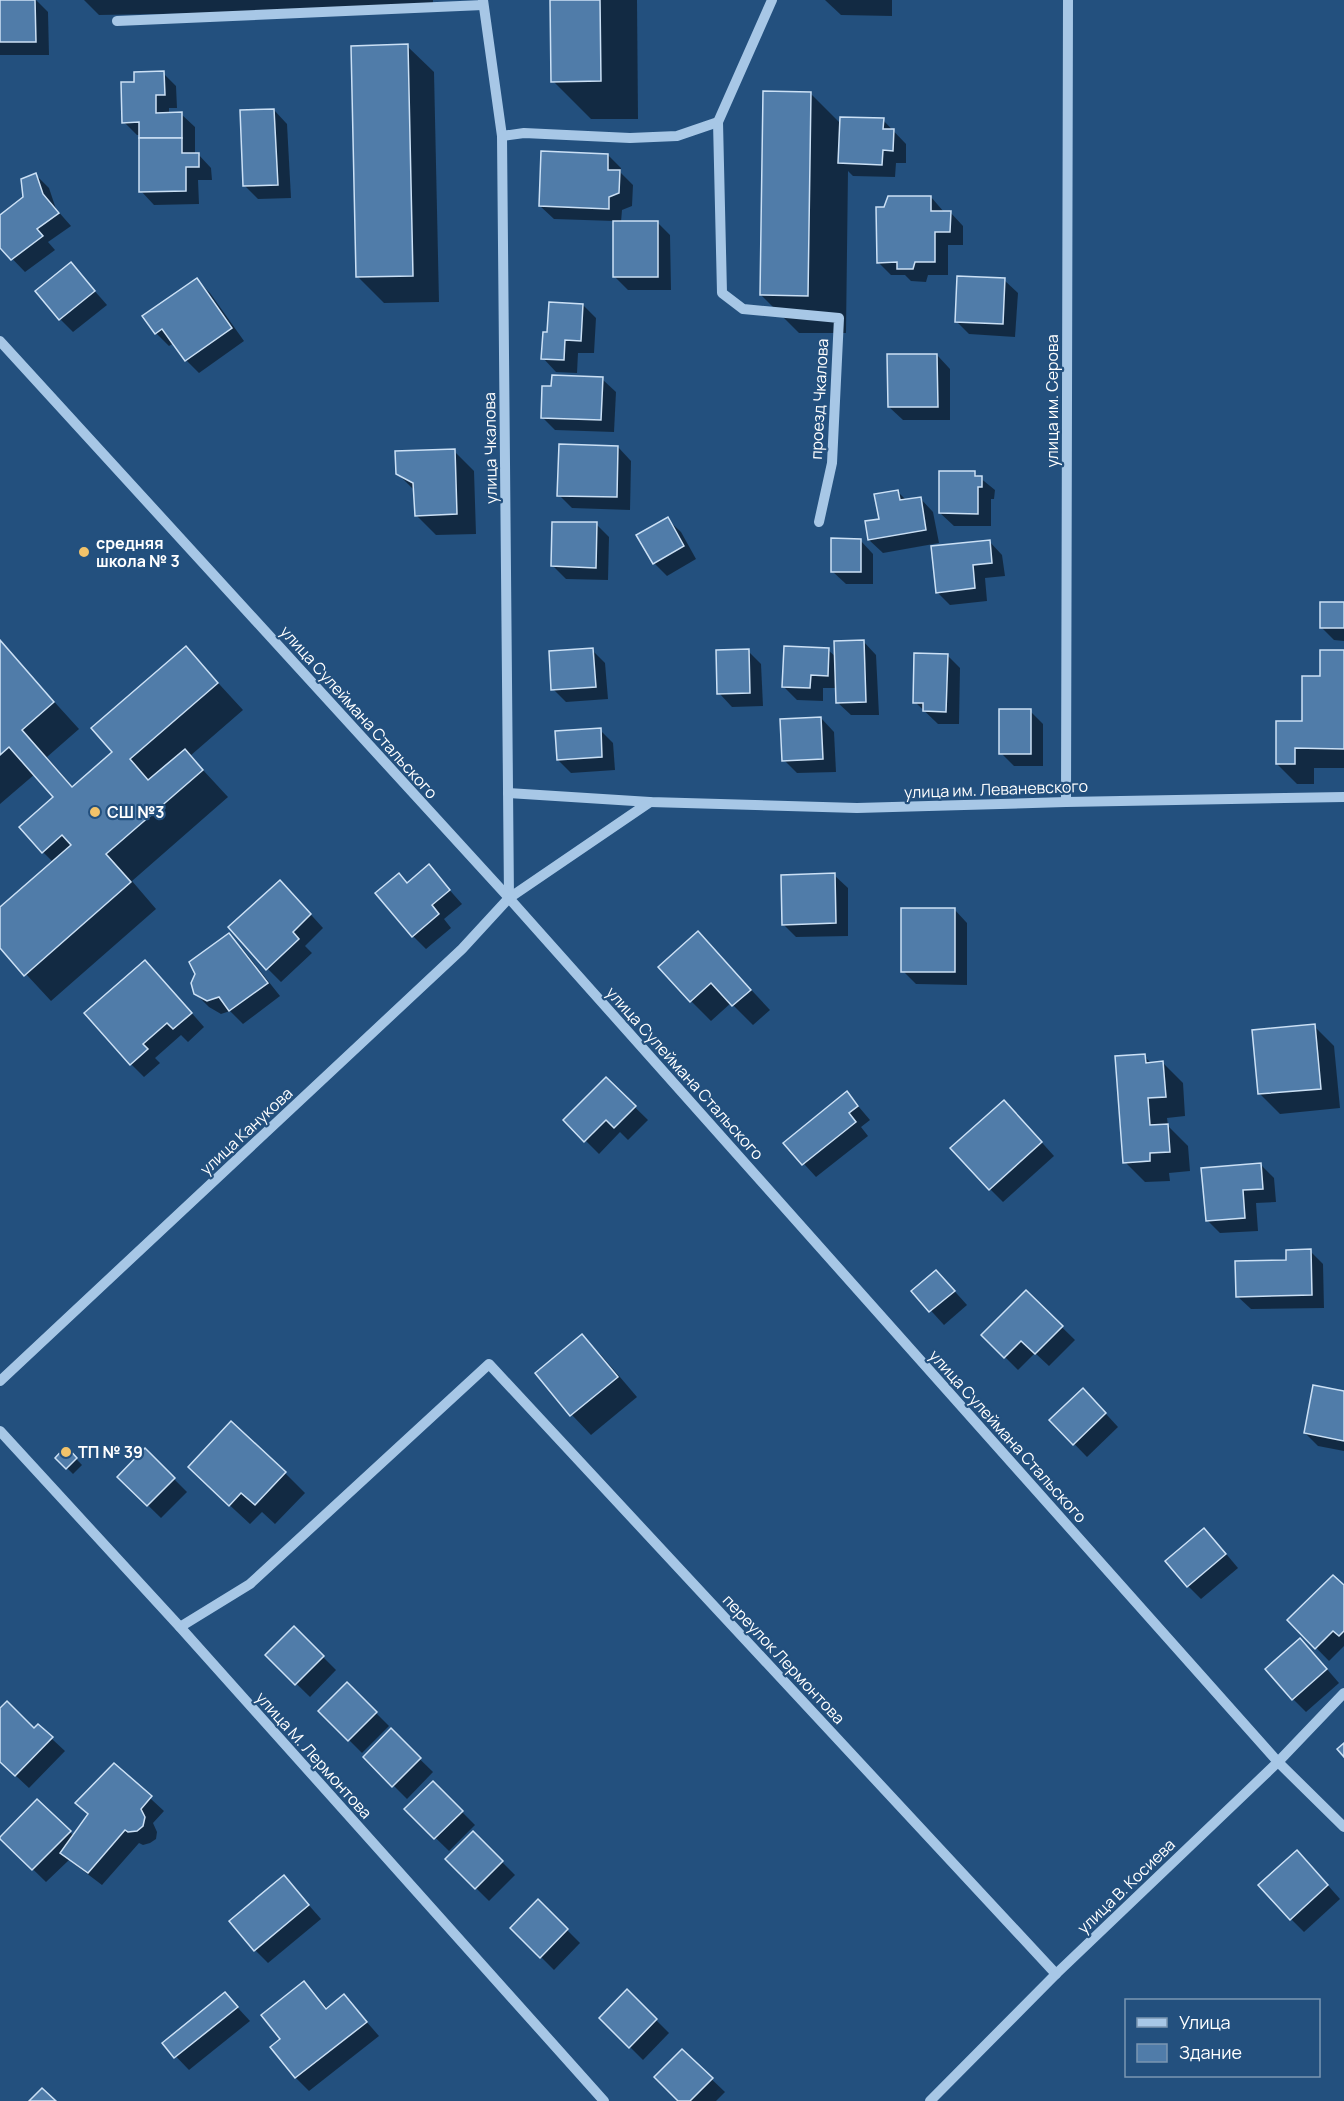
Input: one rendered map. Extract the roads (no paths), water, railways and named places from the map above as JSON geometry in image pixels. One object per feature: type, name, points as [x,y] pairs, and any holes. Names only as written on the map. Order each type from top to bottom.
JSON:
[{"type":"street","name":"проезд Чкалова","points":[[772,0],[718,122],[722,293],[743,309],[839,318],[832,463],[819,522]]},
{"type":"street","name":"улица им. Серова","points":[[1066,802],[1068,0]]},
{"type":"street","points":[[117,21],[483,2]]},
{"type":"street","name":"улица Чкалова","points":[[483,2],[502,135],[510,898]]},
{"type":"street","points":[[502,135],[524,133],[630,138],[677,136],[718,122]]},
{"type":"street","name":"улица Сулеймана Стальского","points":[[0,341],[510,898],[1278,1762],[1344,1827]]},
{"type":"street","name":"улица им. Леваневского","points":[[508,793],[650,802],[858,808],[1344,797]]},
{"type":"street","points":[[510,898],[650,802]]},
{"type":"street","name":"улица Канукова","points":[[0,1381],[462,949],[510,898]]},
{"type":"street","name":"переулок Лермонтова","points":[[180,1627],[250,1584],[489,1364],[1056,1974]]},
{"type":"street","name":"улица М. Лермонтова","points":[[0,1431],[180,1627],[603,2101]]},
{"type":"street","name":"улица В. Косиева","points":[[930,2101],[1056,1974],[1278,1762],[1344,1693]]},
{"type":"place","name":"средняя школа № 3","points":[[84,552]]},
{"type":"place","name":"СШ №3","points":[[95,812]]},
{"type":"place","name":"ТП № 39","points":[[66,1452]]}]
